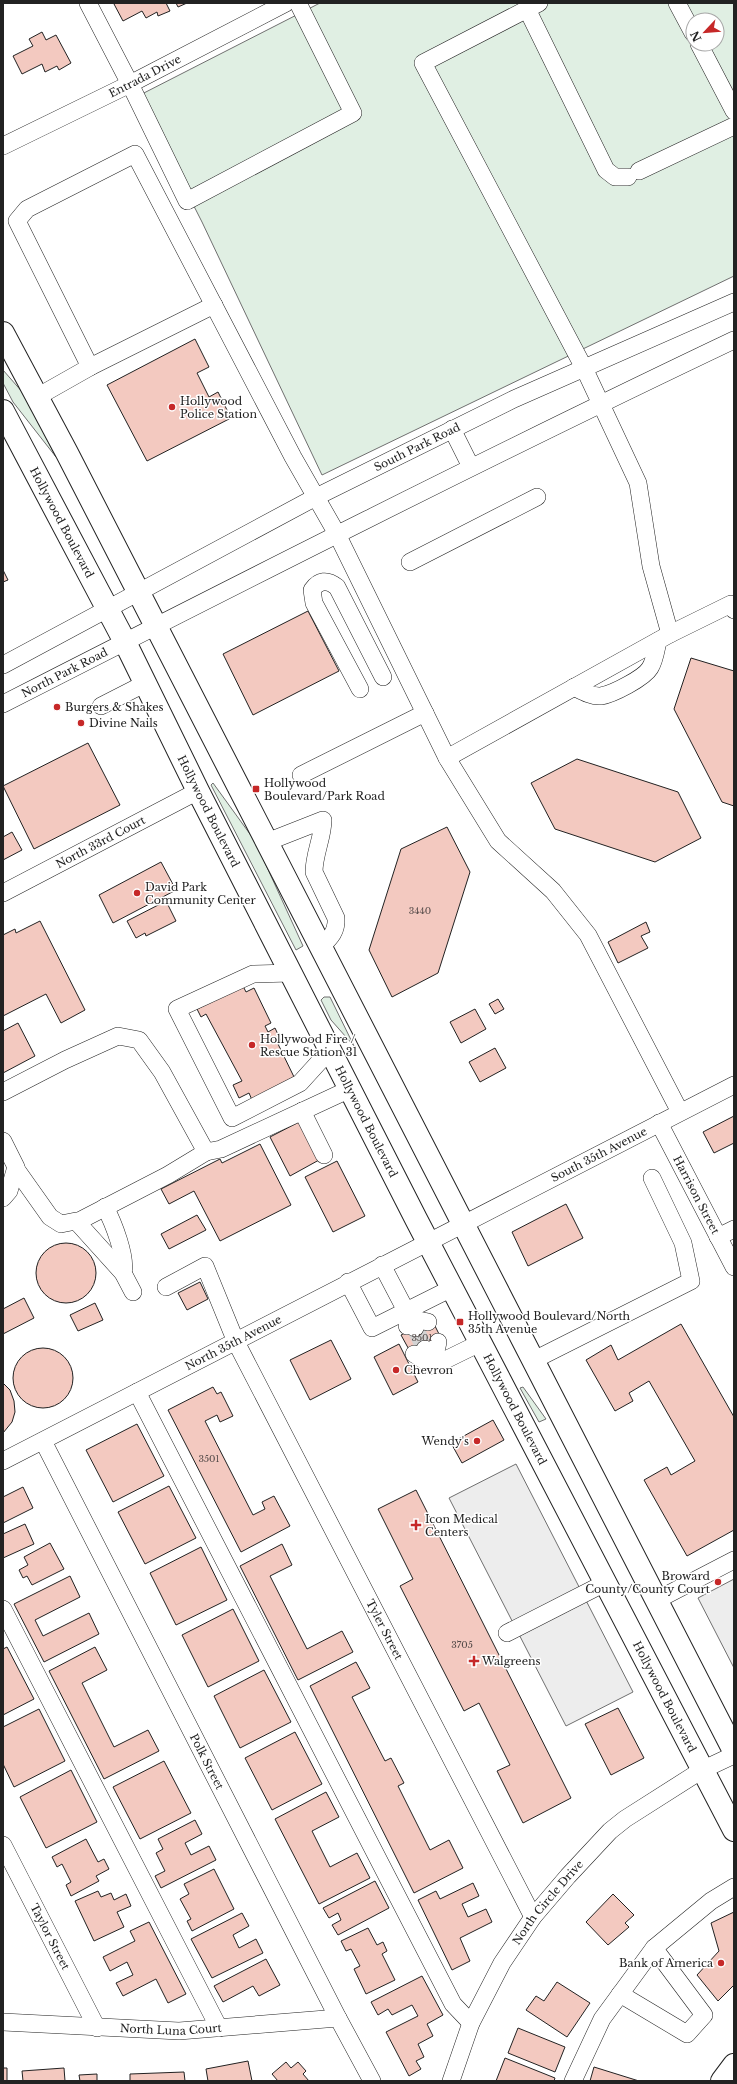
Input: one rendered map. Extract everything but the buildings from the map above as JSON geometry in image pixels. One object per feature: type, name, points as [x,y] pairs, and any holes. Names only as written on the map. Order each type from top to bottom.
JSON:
[{"type":"highway","points":[[3,333],[38,397],[139,592],[734,1751]]},
{"type":"highway","name":"Hollywood Boulevard","points":[[3,410],[146,683],[198,791],[427,1241],[734,1830]]},
{"type":"street","points":[[88,3],[130,84],[187,201],[353,113],[298,3]]},
{"type":"street","name":"Entrada Drive","points":[[3,146],[130,84],[286,3]]},
{"type":"street","points":[[678,3],[685,17]]},
{"type":"street","points":[[574,687],[588,693],[601,696],[643,676],[650,668],[664,638],[638,483],[584,368],[423,63],[533,6],[606,170],[615,177],[633,174],[734,126]]},
{"type":"street","points":[[703,52],[734,111]]},
{"type":"street","points":[[90,367],[17,221],[27,209],[135,154],[314,498],[337,534],[447,758],[498,841],[553,892],[588,935],[680,1112]]},
{"type":"street","points":[[144,171],[166,159]]},
{"type":"street","name":"South Park Road","points":[[108,609],[314,498],[452,429],[514,399],[734,302]]},
{"type":"street","points":[[38,397],[90,367],[214,305]]},
{"type":"street","points":[[125,642],[471,467],[734,340]]},
{"type":"street","points":[[452,429],[471,467]]},
{"type":"street","points":[[410,562],[537,497]]},
{"type":"street","points":[[360,688],[314,603],[312,590],[324,581],[330,582],[337,587],[383,677]]},
{"type":"street","points":[[447,758],[664,638],[731,604],[734,610]]},
{"type":"street","points":[[3,665],[108,609]]},
{"type":"street","name":"North Park Road","points":[[3,704],[125,642]]},
{"type":"street","points":[[101,706],[146,683]]},
{"type":"street","points":[[301,775],[425,713]]},
{"type":"street","name":"North 33rd Court","points":[[3,894],[198,791]]},
{"type":"street","points":[[267,842],[323,820],[322,838],[314,864],[314,872],[336,918],[337,926],[332,937],[321,947]]},
{"type":"street","points":[[291,973],[253,974],[178,1009],[232,1118],[300,1083],[330,1050]]},
{"type":"street","points":[[3,1092],[65,1060],[118,1036],[139,1040],[162,1072],[206,1152]]},
{"type":"street","name":"South 35th Avenue","points":[[463,1223],[734,1085]]},
{"type":"street","points":[[3,1140],[16,1169],[50,1217],[61,1224],[77,1222],[168,1175],[206,1152],[222,1149],[350,1089]]},
{"type":"street","points":[[302,1111],[324,1155]]},
{"type":"street","name":"Harrison Street","points":[[659,1123],[734,1268]]},
{"type":"street","points":[[3,1198],[9,1191],[16,1169]]},
{"type":"street","points":[[534,1360],[690,1281],[683,1243],[652,1178]]},
{"type":"street","points":[[105,1207],[114,1223],[121,1248],[125,1264],[123,1273]]},
{"type":"street","points":[[77,1222],[123,1273],[133,1292]]},
{"type":"street","name":"North 35th Avenue","points":[[3,1461],[236,1342],[463,1223]]},
{"type":"street","points":[[718,1237],[734,1229]]},
{"type":"street","points":[[382,1265],[412,1322]]},
{"type":"street","name":"Tyler Street","points":[[166,1287],[205,1266],[236,1342],[533,1917]]},
{"type":"street","points":[[348,1282],[372,1328],[412,1322],[452,1288]]},
{"type":"street","points":[[433,1366],[480,1343]]},
{"type":"street","points":[[433,1366],[426,1348],[433,1366]]},
{"type":"street","points":[[137,1392],[453,2004],[471,2023]]},
{"type":"street","name":"Polk Street","points":[[43,1441],[338,2018],[372,2081]]},
{"type":"street","points":[[656,1600],[734,1560]]},
{"type":"street","points":[[507,1633],[605,1584]]},
{"type":"street","points":[[3,1608],[219,2028]]},
{"type":"street","name":"North Circle Drive","points":[[451,2081],[471,2023],[502,1963],[533,1917],[610,1831],[625,1819],[702,1770],[734,1755]]},
{"type":"street","name":"Taylor Street","points":[[3,1845],[97,2028]]},
{"type":"street","points":[[573,2081],[602,2018],[654,1948],[711,1901],[734,1887]]},
{"type":"street","points":[[620,1994],[687,2034],[704,2015],[654,1948]]},
{"type":"street","name":"North Luna Court","points":[[3,2022],[179,2031],[338,2018]]},
{"type":"green space","points":[[320,3],[734,3],[734,276],[322,475],[202,222],[138,96]]},
{"type":"green space","points":[[3,370],[24,394],[56,457],[13,402],[3,383]]},
{"type":"green space","points":[[213,783],[255,841],[303,946],[296,950],[211,785]]},
{"type":"green space","points":[[324,997],[330,997],[354,1046],[331,1020],[321,1000]]},
{"type":"green space","points":[[523,1387],[546,1419],[539,1422],[520,1388]]},
{"type":"shaded area","points":[[516,1464],[633,1692],[566,1726],[449,1498]]},
{"type":"shaded area","points":[[734,1579],[734,1668],[698,1598]]},
{"type":"tunnel","points":[[415,1328],[425,1349]]},
{"type":"place","name":"Hollywood Police Station","points":[[172,407]]},
{"type":"place","name":"Burgers & Shakes","points":[[57,707]]},
{"type":"place","name":"Divine Nails","points":[[81,723]]},
{"type":"place","name":"Hollywood Boulevard/Park Road","points":[[256,789]]},
{"type":"place","name":"David Park Community Center","points":[[137,893]]},
{"type":"place","name":"Hollywood Fire / Rescue Station 31","points":[[252,1045]]},
{"type":"place","name":"Hollywood Boulevard/North 35th Avenue","points":[[460,1322]]},
{"type":"place","name":"Chevron","points":[[396,1370]]},
{"type":"place","name":"Wendy's","points":[[477,1441]]},
{"type":"place","name":"Icon Medical Centers","points":[[416,1525]]},
{"type":"place","name":"Broward County/County Court","points":[[718,1582]]},
{"type":"place","name":"Walgreens","points":[[474,1661]]},
{"type":"place","name":"Bank of America","points":[[721,1963]]}]
